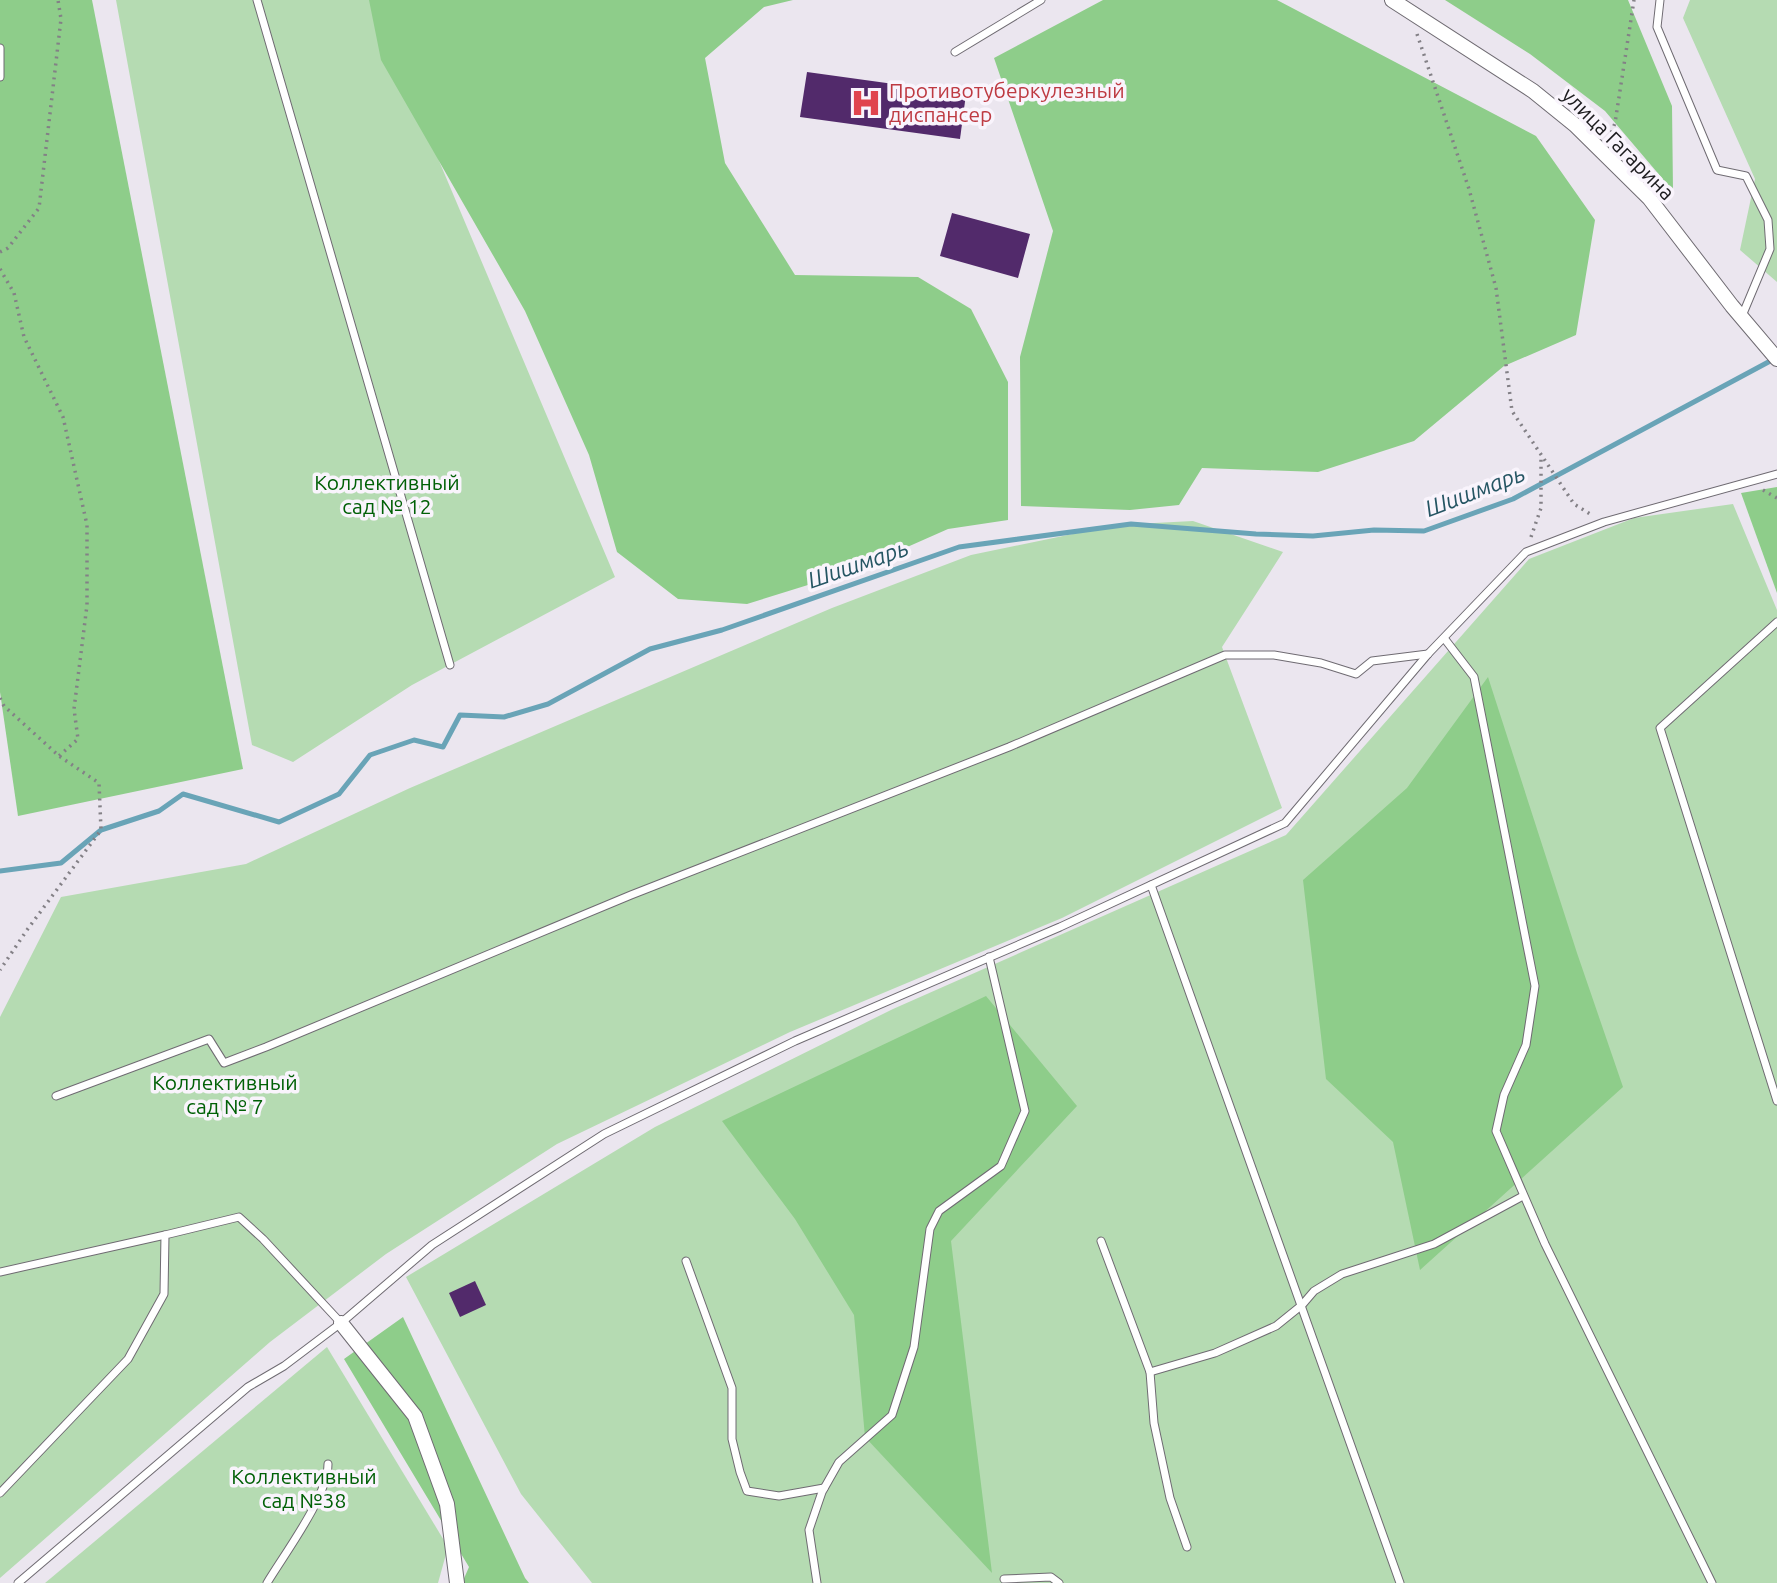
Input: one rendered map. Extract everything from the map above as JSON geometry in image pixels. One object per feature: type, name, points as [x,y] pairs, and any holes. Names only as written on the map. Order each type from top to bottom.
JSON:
[{"type":"street","name":"улица Гагарина","points":[[1392,0],[1533,91],[1575,125],[1649,198],[1741,318],[1774,355]]},
{"type":"street","points":[[341,1323],[415,1416],[447,1504],[457,1583]]},
{"type":"lane","points":[[257,0],[450,665]]},
{"type":"lane","points":[[955,52],[1041,0]]},
{"type":"lane","points":[[1660,0],[1657,27],[1717,170],[1746,176],[1768,220],[1770,249],[1741,318]]},
{"type":"lane","points":[[0,48],[0,76]]},
{"type":"lane","points":[[19,1583],[248,1387],[284,1366],[341,1323],[432,1245],[604,1134],[795,1041],[1152,885],[1285,823],[1428,654],[1526,552],[1604,522],[1777,474]]},
{"type":"lane","points":[[1777,622],[1660,727],[1777,1101]]},
{"type":"lane","points":[[1444,638],[1474,677],[1535,986],[1526,1045],[1503,1095],[1496,1131],[1523,1196],[1712,1583]]},
{"type":"lane","points":[[56,1096],[209,1039],[224,1063],[256,1051],[631,895],[1009,747],[1225,655],[1274,655],[1321,663],[1356,674],[1372,661],[1428,654]]},
{"type":"lane","points":[[1152,885],[1400,1583]]},
{"type":"lane","points":[[817,1583],[809,1530],[824,1488],[839,1462],[892,1415],[914,1347],[930,1229],[939,1211],[1000,1166],[1025,1111],[989,957]]},
{"type":"lane","points":[[1150,1372],[1215,1353],[1276,1326],[1314,1292],[1342,1274],[1434,1244],[1523,1196]]},
{"type":"lane","points":[[0,1272],[239,1217],[341,1323]]},
{"type":"lane","points":[[0,1493],[128,1359],[163,1294],[164,1235]]},
{"type":"lane","points":[[1101,1241],[1150,1372],[1154,1423],[1170,1498],[1186,1547]]},
{"type":"lane","points":[[686,1261],[732,1388],[732,1438],[747,1490],[779,1496],[824,1488]]},
{"type":"lane","points":[[267,1583],[316,1502],[328,1477],[328,1464]]},
{"type":"lane","points":[[1004,1579],[1052,1577],[1059,1583]]},
{"type":"path","points":[[0,252],[8,248],[39,208],[61,19],[58,0]]},
{"type":"path","points":[[1604,154],[1615,123],[1634,0]]},
{"type":"path","points":[[1410,11],[1469,190],[1496,288],[1512,411],[1574,504],[1604,522]]},
{"type":"path","points":[[0,269],[14,293],[24,337],[63,417],[87,525],[87,605],[74,709],[78,739],[59,756]]},
{"type":"path","points":[[1526,552],[1541,508],[1541,452]]},
{"type":"path","points":[[0,698],[4,706],[59,756],[99,783],[101,830],[0,970]]},
{"type":"green space","points":[[0,0],[92,0],[243,769],[18,816],[0,692]]},
{"type":"green space","name":"Коллективный сад № 12","points":[[116,0],[371,0],[615,577],[412,685],[293,762],[252,745]]},
{"type":"green space","points":[[369,0],[793,0],[764,7],[705,58],[725,163],[795,275],[918,277],[971,309],[1008,382],[1008,520],[948,529],[853,571],[747,604],[678,599],[617,552],[589,455],[525,311],[381,60]]},
{"type":"green space","points":[[1103,0],[1277,0],[1536,136],[1595,220],[1576,335],[1504,366],[1414,441],[1318,472],[1202,468],[1179,505],[1130,510],[1021,506],[1020,357],[1053,231],[994,58]]},
{"type":"green space","points":[[1445,0],[1628,0],[1672,106],[1673,191],[1605,111],[1530,54]]},
{"type":"green space","points":[[1690,0],[1777,0],[1777,282],[1740,250],[1755,179],[1683,18]]},
{"type":"green space","points":[[1777,487],[1777,593],[1741,493]]},
{"type":"green space","points":[[1733,504],[1777,610],[1777,1583],[592,1583],[521,1494],[406,1277],[655,1127],[893,1009],[1286,835],[1529,559],[1634,518]]},
{"type":"green space","name":"Коллективный сад № 7","points":[[1193,521],[1283,552],[1222,647],[1282,808],[1062,918],[790,1032],[557,1144],[386,1254],[270,1342],[0,1578],[0,1017],[61,897],[246,864],[410,788],[832,608],[971,555],[1116,525]]},
{"type":"green space","points":[[1488,677],[1623,1087],[1420,1270],[1393,1142],[1326,1079],[1303,880],[1407,788]]},
{"type":"green space","points":[[986,996],[1077,1106],[951,1241],[992,1573],[865,1437],[854,1315],[795,1219],[722,1121]]},
{"type":"green space","points":[[403,1317],[529,1583],[462,1583],[469,1567],[344,1359]]},
{"type":"green space","name":"Коллективный сад №38","points":[[327,1347],[448,1547],[438,1583],[45,1583]]},
{"type":"building","points":[[807,72],[966,94],[960,139],[800,117]]},
{"type":"building","points":[[952,213],[1030,234],[1018,278],[940,256]]},
{"type":"building","points":[[475,1281],[486,1305],[460,1317],[449,1293]]},
{"type":"waterway","name":"Шишмарь","points":[[0,871],[61,863],[101,830],[159,811],[183,794],[279,822],[339,794],[370,755],[414,740],[443,747],[460,715],[504,717],[548,704],[650,649],[722,630],[959,547],[1131,524],[1313,536],[1374,530],[1424,531],[1513,499],[1774,359]]},
{"type":"place","name":"Противотуберкулезный диспансер","points":[[866,103]]}]
